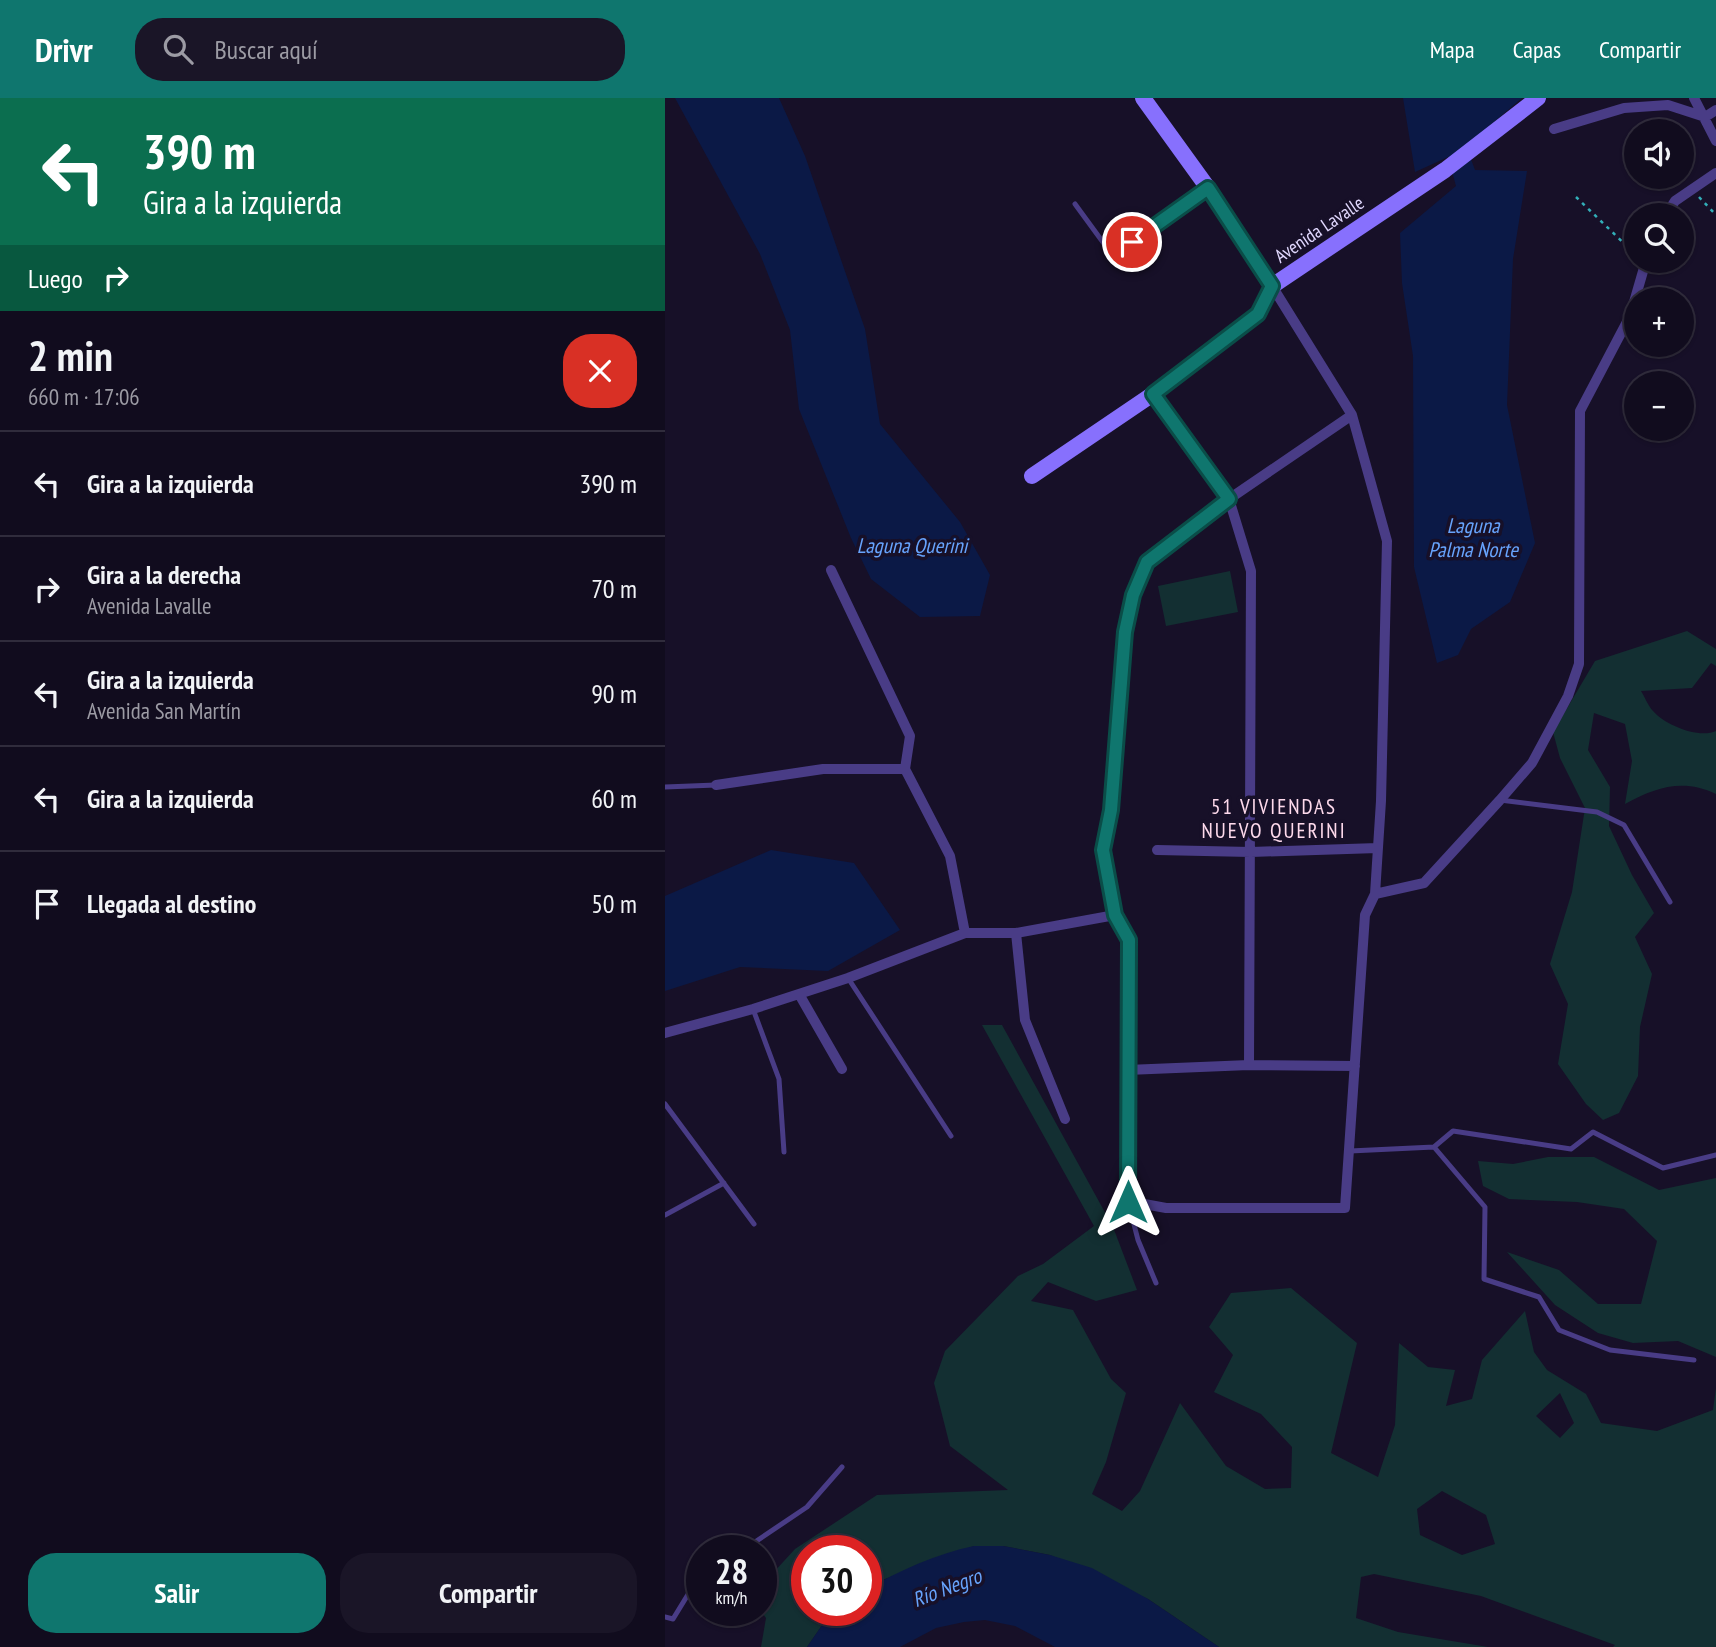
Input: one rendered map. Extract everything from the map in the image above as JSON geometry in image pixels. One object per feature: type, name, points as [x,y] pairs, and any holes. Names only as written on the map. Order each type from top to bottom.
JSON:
[{"type":"street","points":[[1143,98],[1208,188],[1352,415],[1387,541],[1381,801],[1375,894],[1365,915],[1345,1208],[1166,1208],[1128,1202],[1129,940],[1115,915],[1103,850],[1111,810],[1125,632],[1133,595],[1147,562],[1229,499],[1352,415]]},
{"type":"street","name":"Avenida Lavalle","points":[[1032,475],[1153,394],[1258,314],[1272,286],[1445,170],[1538,98]]},
{"type":"street","points":[[1694,98],[1716,141]]},
{"type":"street","points":[[1554,129],[1624,108],[1668,104],[1705,117]]},
{"type":"street","points":[[1705,117],[1716,110]]},
{"type":"street","points":[[1694,188],[1716,173]]},
{"type":"street","points":[[1674,203],[1692,189]]},
{"type":"street","points":[[1375,894],[1425,883],[1532,763],[1568,696],[1579,664],[1580,411],[1630,316],[1643,273]]},
{"type":"street","points":[[1153,394],[1229,499],[1251,571],[1249,1065]]},
{"type":"street","points":[[831,570],[910,736],[905,769],[950,856],[965,933]]},
{"type":"street","points":[[716,785],[823,769],[905,769]]},
{"type":"street","points":[[1157,850],[1251,852],[1378,848]]},
{"type":"street","points":[[665,1033],[753,1009],[848,978],[965,933],[1016,933],[1115,915]]},
{"type":"street","points":[[1016,933],[1025,1020],[1065,1119]]},
{"type":"street","points":[[799,994],[842,1069]]},
{"type":"street","points":[[1127,1070],[1249,1065],[1355,1066]]},
{"type":"lane","points":[[1075,204],[1114,256],[1208,188]]},
{"type":"lane","points":[[665,787],[716,785]]},
{"type":"lane","points":[[1500,800],[1597,812],[1624,825],[1669,902]]},
{"type":"lane","points":[[848,978],[951,1136]]},
{"type":"lane","points":[[753,1009],[779,1079],[784,1152]]},
{"type":"lane","points":[[665,1104],[754,1224]]},
{"type":"lane","points":[[1350,1151],[1434,1147],[1453,1131],[1571,1149],[1593,1132],[1663,1168],[1716,1155]]},
{"type":"lane","points":[[1434,1147],[1485,1207],[1484,1279],[1539,1297],[1559,1330],[1610,1350],[1694,1360]]},
{"type":"lane","points":[[665,1215],[723,1183]]},
{"type":"lane","points":[[1128,1202],[1138,1240],[1156,1283]]},
{"type":"lane","points":[[765,1535],[807,1507],[842,1468]]},
{"type":"lane","points":[[665,1617],[673,1619],[686,1598]]},
{"type":"path","points":[[1692,189],[1716,215]]},
{"type":"path","points":[[1576,197],[1624,243]]},
{"type":"green space","points":[[1230,571],[1238,612],[1166,626],[1158,586]]},
{"type":"green space","points":[[1687,631],[1716,649],[1716,666],[1711,663],[1692,688],[1641,691],[1653,711],[1674,726],[1692,732],[1716,731],[1716,794],[1693,786],[1670,787],[1647,793],[1625,804],[1632,761],[1625,724],[1594,713],[1588,750],[1610,787],[1609,826],[1654,913],[1635,937],[1652,974],[1640,1027],[1638,1076],[1619,1113],[1603,1120],[1586,1104],[1558,1064],[1568,1004],[1550,964],[1572,892],[1585,808],[1560,758],[1553,732],[1595,661]]},
{"type":"green space","points":[[982,1025],[1002,1025],[1113,1227],[1137,1290],[1096,1301],[1048,1282],[1031,1301],[1073,1310],[1111,1379],[1126,1393],[1106,1462],[1092,1494],[1122,1511],[1140,1491],[1180,1403],[1226,1466],[1265,1489],[1291,1488],[1292,1447],[1261,1414],[1214,1392],[1233,1355],[1209,1327],[1231,1293],[1291,1288],[1357,1343],[1331,1453],[1378,1477],[1395,1425],[1399,1343],[1428,1367],[1455,1370],[1446,1406],[1472,1399],[1482,1360],[1525,1311],[1534,1352],[1547,1370],[1586,1394],[1601,1423],[1657,1431],[1713,1410],[1716,1388],[1716,1647],[1613,1647],[1615,1645],[1481,1596],[1374,1574],[1361,1577],[1356,1618],[1398,1632],[1488,1647],[1219,1647],[1148,1599],[1050,1555],[1003,1546],[974,1546],[882,1581],[882,1535],[816,1535],[877,1495],[1008,1490],[950,1446],[934,1383],[945,1351],[1018,1276],[1043,1264],[1094,1226]],"holes":[[[1560,1393],[1574,1423],[1560,1438],[1536,1416]],[[1442,1491],[1486,1515],[1495,1544],[1462,1555],[1420,1535],[1417,1509]]]},
{"type":"green space","points":[[1548,1157],[1594,1157],[1659,1190],[1716,1178],[1716,1357],[1678,1341],[1633,1343],[1598,1333],[1555,1305],[1507,1252],[1559,1270],[1598,1304],[1641,1304],[1657,1241],[1624,1209],[1577,1202],[1509,1199],[1483,1186],[1478,1161],[1513,1164]]},
{"type":"green space","points":[[791,1553],[791,1626],[822,1626],[807,1647],[761,1647],[765,1626],[777,1626],[777,1569]]},
{"type":"water","name":"Laguna Querini","points":[[675,98],[779,98],[805,156],[865,329],[880,424],[960,522],[990,575],[980,616],[920,617],[871,579],[851,538],[799,409],[790,330],[760,254]]},
{"type":"water","name":"Laguna Palma Norte","points":[[1403,98],[1522,98],[1466,146],[1475,170],[1527,171],[1513,259],[1507,405],[1535,543],[1510,602],[1471,629],[1458,655],[1437,663],[1414,567],[1413,356],[1402,283],[1400,233],[1456,186],[1448,157],[1415,172]]},
{"type":"water","points":[[771,850],[854,863],[900,930],[828,971],[740,967],[665,991],[665,896]]},
{"type":"water","name":"Río Negro","points":[[974,1546],[1003,1546],[1050,1555],[1092,1568],[1148,1599],[1219,1647],[1055,1647],[1015,1626],[985,1620],[936,1628],[900,1647],[807,1647],[822,1626],[882,1626],[882,1581],[946,1553]]},
{"type":"district","name":"51 VIVIENDAS NUEVO QUERINI","points":[[1274,819]]},
{"type":"route","points":[[1128,1202],[1129,940],[1115,915],[1103,850],[1111,810],[1125,632],[1133,595],[1147,562],[1229,499],[1153,394],[1258,314],[1272,286],[1208,188],[1132,242]]}]
